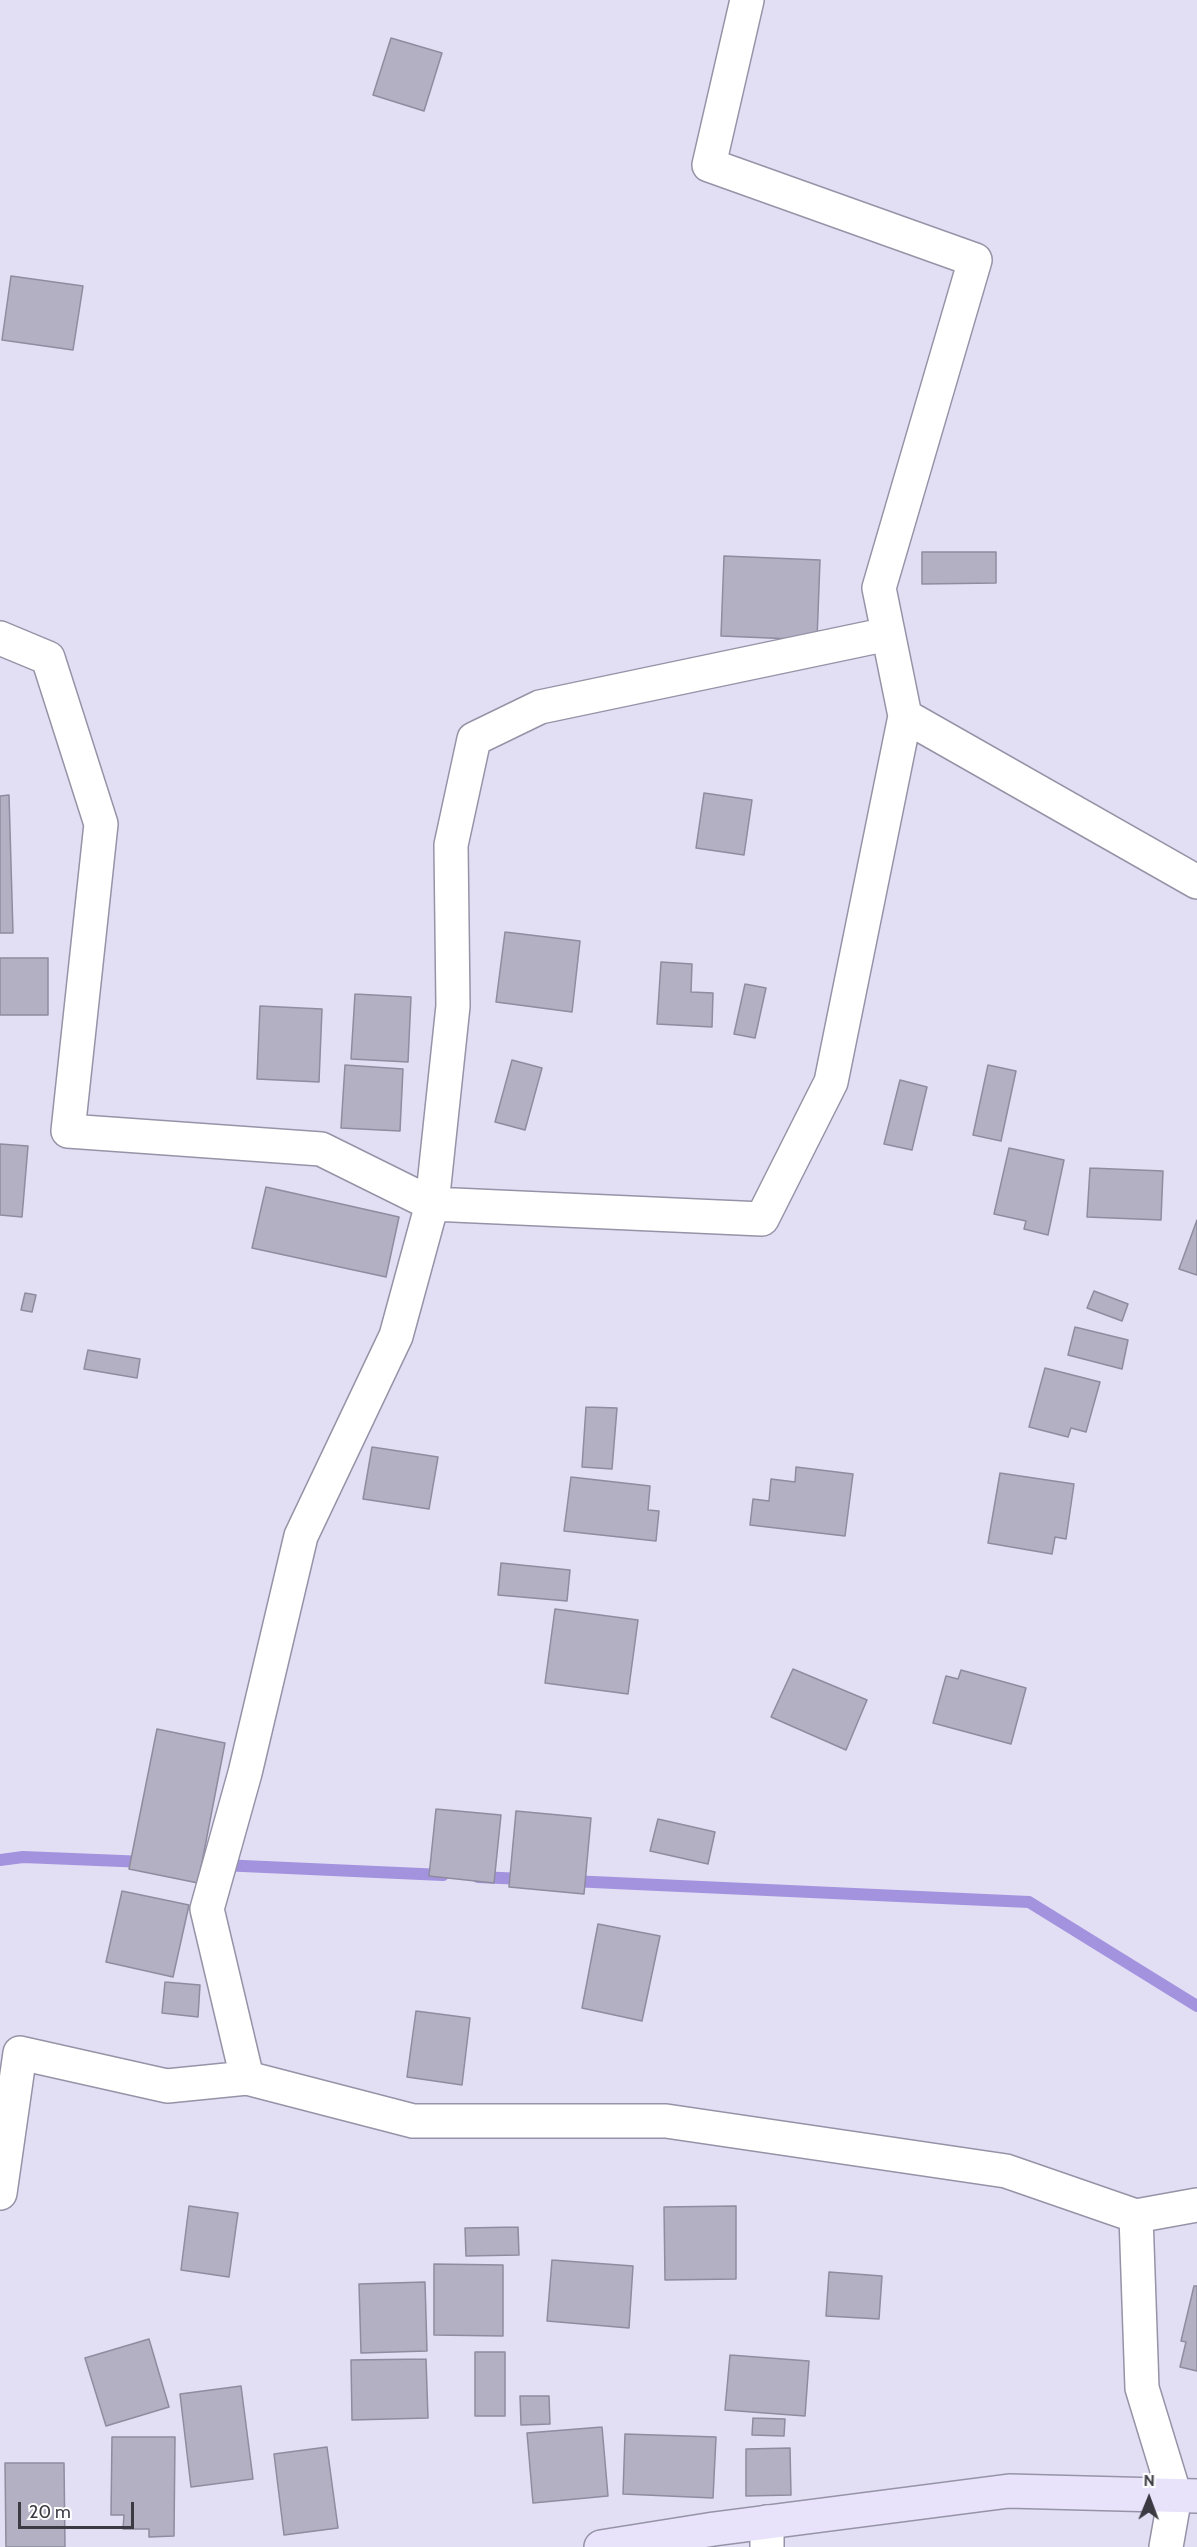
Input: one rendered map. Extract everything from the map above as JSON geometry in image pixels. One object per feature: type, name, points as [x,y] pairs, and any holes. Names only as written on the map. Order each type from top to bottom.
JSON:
[{"type":"street","points":[[0,638],[48,658],[101,824],[68,1131],[321,1149],[432,1204],[762,1219],[831,1082],[905,717],[879,588],[975,260],[709,165],[747,0]]},
{"type":"street","points":[[247,2078],[207,1909],[245,1773],[301,1536],[396,1336],[432,1204],[453,1006],[451,845],[474,740],[540,707],[888,634]]},
{"type":"street","points":[[905,717],[1197,882]]},
{"type":"street","points":[[0,2193],[20,2053],[167,2086],[247,2078],[413,2121],[666,2121],[1006,2171],[1136,2216],[1197,2205]]},
{"type":"street","points":[[1136,2216],[1142,2388],[1186,2496],[1166,2547]]},
{"type":"street","points":[[601,2547],[767,2535],[1009,2491],[1186,2496]]},
{"type":"building","points":[[391,38],[442,53],[424,111],[373,95]]},
{"type":"building","points":[[11,276],[83,286],[73,350],[2,340]]},
{"type":"building","points":[[922,552],[996,552],[996,583],[922,584]]},
{"type":"building","points":[[724,556],[820,560],[817,640],[721,636]]},
{"type":"building","points":[[704,793],[752,800],[744,855],[696,848]]},
{"type":"building","points":[[9,795],[13,933],[0,933],[0,796]]},
{"type":"building","points":[[505,932],[580,941],[572,1012],[496,1002]]},
{"type":"building","points":[[0,958],[48,958],[48,1015],[0,1015]]},
{"type":"building","points":[[661,962],[692,964],[691,992],[713,993],[712,1027],[657,1024]]},
{"type":"building","points":[[745,984],[766,988],[755,1038],[734,1034]]},
{"type":"building","points":[[355,994],[411,997],[408,1062],[351,1059]]},
{"type":"building","points":[[260,1006],[322,1009],[319,1082],[257,1079]]},
{"type":"building","points":[[512,1060],[542,1068],[525,1130],[495,1122]]},
{"type":"building","points":[[345,1065],[403,1069],[400,1131],[341,1128]]},
{"type":"building","points":[[988,1065],[1016,1071],[1001,1141],[973,1135]]},
{"type":"building","points":[[900,1080],[927,1087],[912,1150],[884,1144]]},
{"type":"building","points":[[0,1144],[28,1146],[22,1217],[0,1215]]},
{"type":"building","points":[[1009,1148],[1064,1160],[1048,1235],[1024,1229],[1026,1221],[994,1214]]},
{"type":"building","points":[[1090,1168],[1163,1171],[1161,1220],[1087,1217]]},
{"type":"building","points":[[266,1187],[399,1217],[386,1277],[252,1248]]},
{"type":"building","points":[[1197,1220],[1197,1275],[1179,1269]]},
{"type":"building","points":[[1094,1291],[1128,1304],[1122,1321],[1087,1308]]},
{"type":"building","points":[[25,1293],[36,1295],[32,1312],[21,1310]]},
{"type":"building","points":[[1075,1327],[1128,1340],[1122,1369],[1068,1355]]},
{"type":"building","points":[[88,1350],[140,1359],[137,1378],[84,1369]]},
{"type":"building","points":[[1045,1368],[1100,1382],[1086,1432],[1071,1428],[1068,1437],[1029,1427]]},
{"type":"building","points":[[586,1407],[617,1408],[612,1469],[582,1467]]},
{"type":"building","points":[[372,1447],[438,1457],[429,1509],[363,1499]]},
{"type":"building","points":[[796,1467],[853,1474],[845,1536],[750,1525],[753,1499],[769,1501],[771,1479],[795,1482]]},
{"type":"building","points":[[1000,1473],[1074,1484],[1066,1539],[1055,1537],[1052,1554],[988,1543]]},
{"type":"building","points":[[571,1477],[650,1486],[648,1510],[659,1511],[656,1541],[564,1531]]},
{"type":"building","points":[[501,1563],[570,1570],[567,1601],[498,1595]]},
{"type":"building","points":[[555,1609],[638,1620],[628,1694],[545,1683]]},
{"type":"building","points":[[793,1669],[867,1700],[846,1750],[771,1717]]},
{"type":"building","points":[[961,1670],[1026,1688],[1011,1744],[933,1723],[946,1676],[958,1679]]},
{"type":"building","points":[[157,1729],[225,1743],[198,1883],[129,1869]]},
{"type":"building","points":[[436,1809],[501,1815],[494,1883],[429,1876]]},
{"type":"building","points":[[516,1811],[591,1818],[584,1894],[509,1887]]},
{"type":"building","points":[[658,1819],[715,1832],[708,1864],[650,1851]]},
{"type":"building","points":[[122,1891],[189,1905],[173,1977],[106,1962]]},
{"type":"building","points":[[598,1924],[660,1936],[642,2021],[582,2008]]},
{"type":"building","points":[[165,1982],[200,1985],[198,2017],[162,2013]]},
{"type":"building","points":[[416,2011],[470,2018],[462,2085],[407,2077]]},
{"type":"building","points":[[189,2206],[238,2213],[229,2277],[181,2270]]},
{"type":"building","points":[[736,2206],[736,2279],[665,2280],[664,2207]]},
{"type":"building","points":[[518,2227],[519,2255],[466,2256],[465,2228]]},
{"type":"building","points":[[552,2260],[633,2266],[629,2328],[547,2321]]},
{"type":"building","points":[[434,2264],[503,2265],[503,2336],[434,2335]]},
{"type":"building","points":[[829,2272],[882,2276],[879,2319],[826,2316]]},
{"type":"building","points":[[425,2282],[427,2351],[361,2353],[359,2284]]},
{"type":"building","points":[[1194,2286],[1197,2286],[1197,2371],[1180,2367],[1186,2342],[1181,2341]]},
{"type":"building","points":[[149,2339],[169,2407],[106,2426],[85,2358]]},
{"type":"building","points":[[475,2352],[505,2352],[505,2416],[475,2416]]},
{"type":"building","points":[[730,2355],[809,2361],[805,2416],[725,2410]]},
{"type":"building","points":[[426,2359],[428,2418],[352,2420],[351,2360]]},
{"type":"building","points":[[241,2386],[253,2479],[191,2487],[180,2394]]},
{"type":"building","points":[[520,2396],[549,2396],[550,2424],[521,2425]]},
{"type":"building","points":[[753,2418],[785,2419],[784,2436],[752,2435]]},
{"type":"building","points":[[602,2427],[608,2496],[533,2503],[527,2433]]},
{"type":"building","points":[[625,2434],[716,2437],[713,2498],[623,2494]]},
{"type":"building","points":[[112,2437],[175,2437],[174,2536],[149,2537],[149,2529],[123,2529],[124,2515],[111,2515]]},
{"type":"building","points":[[327,2447],[338,2528],[284,2535],[274,2454]]},
{"type":"building","points":[[790,2448],[791,2495],[746,2496],[746,2449]]},
{"type":"building","points":[[5,2463],[64,2463],[65,2547],[6,2547]]},
{"type":"waterway","points":[[0,1860],[23,1857],[146,1862]]},
{"type":"waterway","points":[[221,1865],[443,1875]]},
{"type":"waterway","points":[[478,1877],[524,1879]]},
{"type":"waterway","points":[[571,1881],[1029,1902],[1197,2006]]}]
